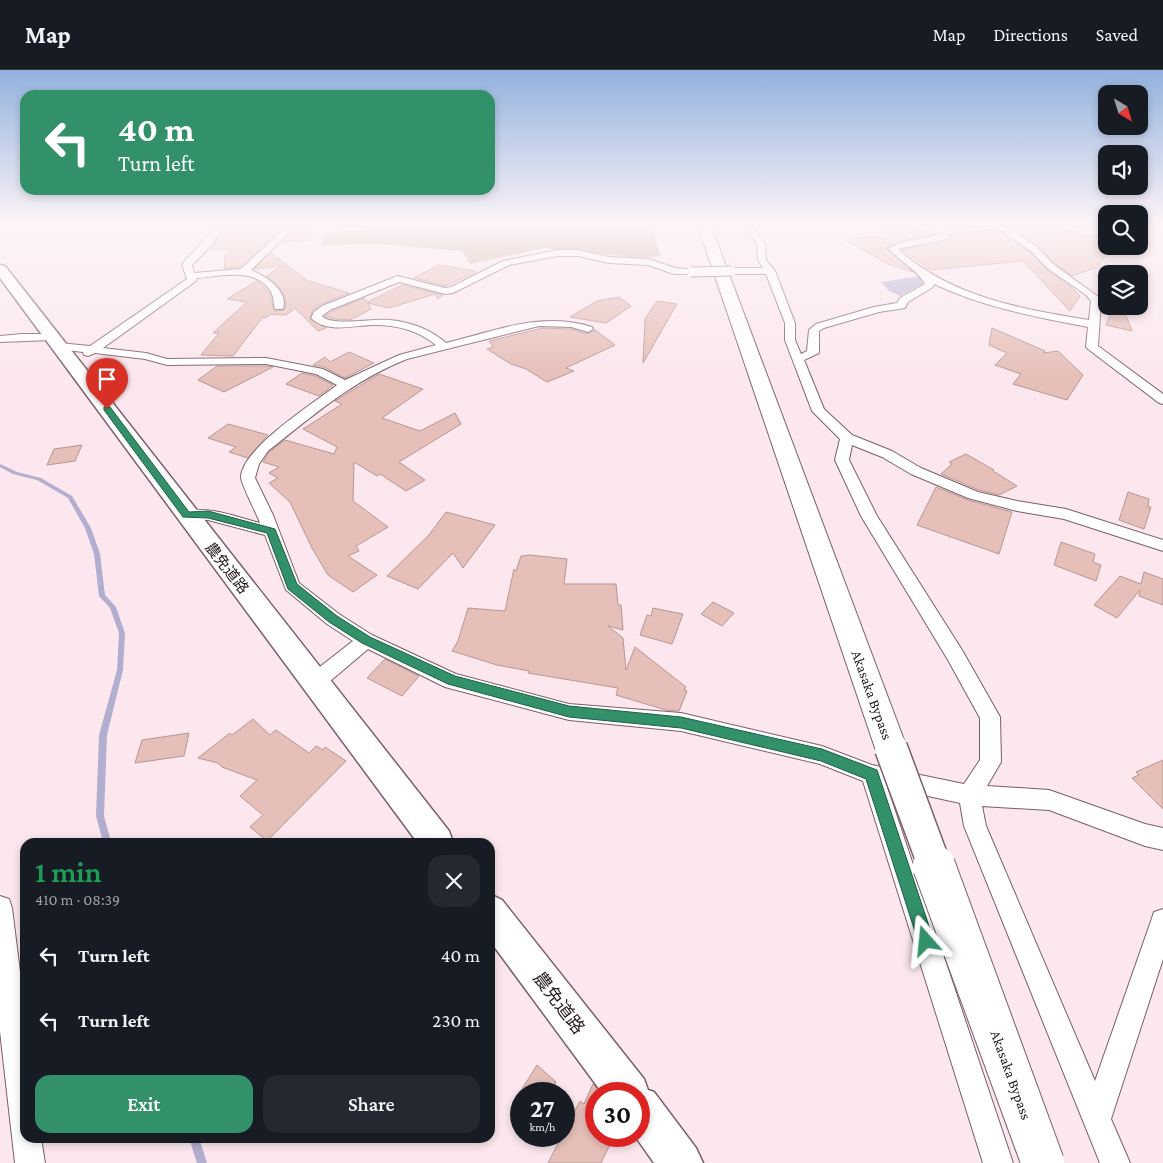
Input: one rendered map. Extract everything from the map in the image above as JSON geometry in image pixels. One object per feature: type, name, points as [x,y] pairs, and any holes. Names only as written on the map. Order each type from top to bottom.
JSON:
[{"type":"highway","name":"Akasaka Bypass","points":[[716,277],[880,756],[1023,1163]]},
{"type":"highway","name":"Akasaka Bypass","points":[[721,277],[880,756],[1043,1163]]},
{"type":"street","name":"農免道路","points":[[6,277],[56,342],[82,357],[186,515],[434,838]]},
{"type":"street","points":[[82,357],[194,279],[191,277]]},
{"type":"street","points":[[258,277],[276,292],[280,300],[279,307]]},
{"type":"street","points":[[443,346],[435,338],[418,330],[387,322],[340,326],[328,325],[316,318],[326,308],[398,279],[445,291],[453,290],[479,277]]},
{"type":"street","points":[[772,277],[790,323],[790,340],[818,411],[847,438],[887,454],[916,471],[973,495],[1017,506],[1066,514],[1163,546]]},
{"type":"street","points":[[798,359],[814,353],[814,330],[820,326],[878,309],[901,306],[904,300],[930,285],[927,277]]},
{"type":"street","points":[[929,277],[943,285],[1014,310],[1092,324]]},
{"type":"street","points":[[1063,277],[1089,293],[1096,300],[1092,324],[1092,347],[1163,400]]},
{"type":"street","points":[[588,329],[572,324],[539,323],[403,356],[345,385],[263,448],[252,464],[248,478],[292,586],[333,619],[366,640],[452,681],[569,712],[681,722],[822,755],[880,756],[969,795],[1048,800],[1145,835],[1163,839]]},
{"type":"street","points":[[0,339],[22,337],[56,342]]},
{"type":"street","points":[[82,357],[146,356],[167,362],[266,361],[319,372],[345,385]]},
{"type":"street","points":[[847,438],[842,460],[868,516],[955,655],[990,717],[991,762],[969,795],[975,826],[1115,1163]]},
{"type":"street","points":[[186,515],[208,514],[271,531]]},
{"type":"street","points":[[315,682],[366,640]]},
{"type":"street","points":[[880,756],[998,1163]]},
{"type":"street","name":"農免道路","points":[[495,919],[620,1082]]},
{"type":"street","points":[[1096,1119],[1163,921]]},
{"type":"street","points":[[1,924],[20,1089]]},
{"type":"street","points":[[650,1122],[681,1163]]},
{"type":"street","points":[[27,1143],[30,1163]]},
{"type":"shaded area","points":[[920,277],[923,284],[900,296],[889,291],[881,282]]},
{"type":"building","points":[[267,277],[302,277],[305,279],[303,279],[349,293],[321,304],[312,311],[310,319],[326,328],[318,331],[295,308],[286,315],[271,314],[262,318],[233,356],[201,355],[219,333],[213,333],[247,302],[227,299],[257,281],[270,295],[274,311],[284,310],[286,303],[284,295],[276,284]]},
{"type":"building","points":[[416,277],[465,277],[445,286],[414,278]]},
{"type":"building","points":[[1038,277],[1057,277],[1080,296],[1070,311]]},
{"type":"building","points":[[402,285],[443,295],[438,299],[435,294],[389,308],[368,303],[371,309],[350,320],[325,316],[364,298],[368,302]]},
{"type":"building","points":[[619,297],[631,306],[606,323],[570,317],[597,301]]},
{"type":"building","points":[[657,301],[677,304],[643,363],[645,319]]},
{"type":"building","points":[[1110,315],[1126,315],[1132,331],[1106,325]]},
{"type":"building","points":[[543,328],[571,329],[587,334],[595,330],[615,345],[566,368],[574,371],[547,382],[526,369],[511,364],[487,349],[493,347],[489,341]]},
{"type":"building","points":[[992,328],[1045,351],[1043,353],[1058,351],[1083,375],[1067,400],[1013,384],[1021,374],[995,365],[1007,353],[989,345]]},
{"type":"building","points":[[349,352],[374,363],[345,378],[324,367],[313,365],[325,357],[330,362]]},
{"type":"building","points":[[217,366],[273,367],[224,392],[198,380]]},
{"type":"building","points":[[302,373],[315,376],[333,385],[319,396],[286,384]]},
{"type":"building","points":[[379,374],[423,389],[382,418],[420,431],[455,413],[461,424],[399,462],[425,480],[406,491],[380,474],[377,476],[354,462],[353,501],[388,527],[356,546],[359,551],[348,556],[377,575],[353,592],[328,575],[312,548],[290,502],[269,483],[278,478],[269,473],[279,467],[263,462],[269,452],[285,440],[334,454],[337,447],[303,429],[342,404],[335,401]]},
{"type":"building","points":[[228,424],[268,435],[248,458],[229,452],[236,447],[208,438]]},
{"type":"building","points":[[82,445],[75,461],[47,465],[54,449]]},
{"type":"building","points":[[966,454],[1017,486],[999,495],[979,490],[941,474],[952,464],[949,462]]},
{"type":"building","points":[[936,487],[968,500],[1012,512],[999,554],[917,525]]},
{"type":"building","points":[[1128,492],[1149,499],[1148,507],[1151,507],[1144,529],[1119,520]]},
{"type":"building","points":[[446,512],[495,525],[463,568],[453,553],[418,589],[387,576],[429,535]]},
{"type":"building","points":[[1061,542],[1095,554],[1093,562],[1101,565],[1096,581],[1054,565]]},
{"type":"building","points":[[530,555],[567,559],[564,584],[616,584],[618,605],[621,605],[623,630],[608,626],[623,638],[626,670],[635,647],[686,687],[684,690],[687,691],[679,711],[666,710],[616,695],[618,688],[528,673],[529,671],[497,665],[452,651],[458,641],[468,608],[505,611],[514,569],[516,571],[521,556]]},
{"type":"building","points":[[1144,572],[1163,579],[1163,605],[1139,596],[1140,590],[1117,618],[1094,605],[1120,576],[1141,584]]},
{"type":"building","points":[[713,602],[734,613],[722,626],[701,614]]},
{"type":"building","points":[[653,608],[683,614],[672,644],[640,635],[647,615],[651,616]]},
{"type":"building","points":[[385,659],[419,676],[402,696],[367,678]]},
{"type":"building","points":[[253,719],[270,735],[276,730],[309,753],[316,746],[323,750],[325,747],[346,761],[270,838],[263,838],[250,827],[263,815],[240,796],[257,780],[222,767],[218,763],[198,758],[230,733],[232,735]]},
{"type":"building","points":[[189,733],[184,756],[135,763],[142,740]]},
{"type":"building","points":[[1163,760],[1163,809],[1132,778],[1139,775],[1136,772]]},
{"type":"building","points":[[537,1065],[556,1082],[526,1082]]},
{"type":"building","points":[[580,1101],[584,1104],[585,1102],[585,1147],[609,1147],[601,1163],[548,1163],[556,1147],[575,1147],[575,1111]]},
{"type":"waterway","points":[[0,465],[15,473],[39,479],[70,497],[88,528],[97,554],[102,596],[113,607],[122,633],[120,670],[103,735],[100,816],[106,838]]},
{"type":"waterway","points":[[196,1143],[202,1163]]},
{"type":"route","points":[[107,409],[186,515],[208,514],[271,531],[292,586],[333,619],[366,640],[452,681],[569,712],[681,722],[822,755],[872,775],[926,941]]}]
